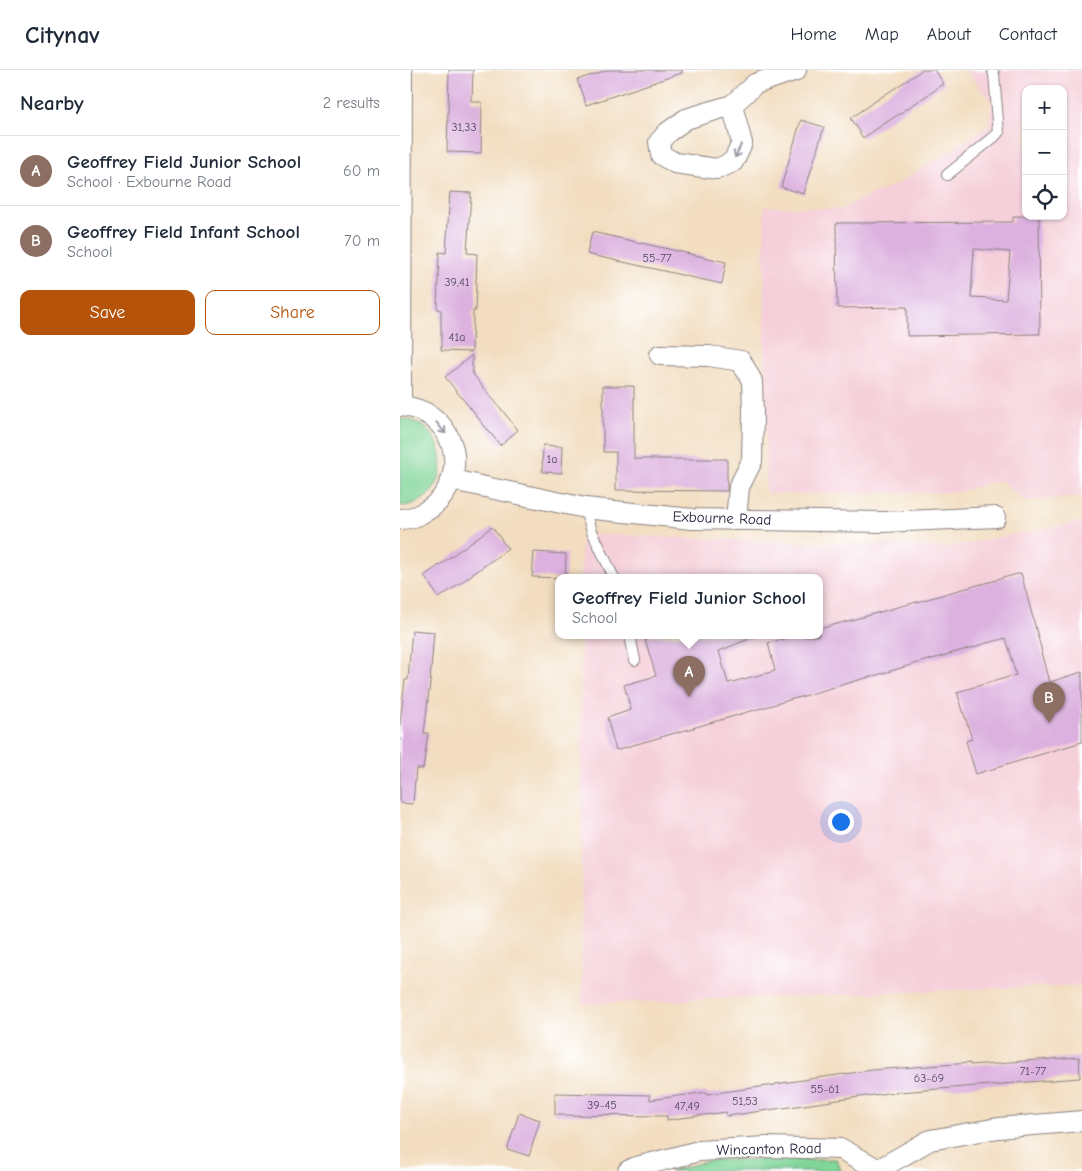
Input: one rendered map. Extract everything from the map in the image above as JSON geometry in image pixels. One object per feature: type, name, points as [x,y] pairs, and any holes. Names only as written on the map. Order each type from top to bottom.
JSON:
[{"type":"street","points":[[400,519],[420,514],[434,506],[445,494],[452,480],[455,463],[452,446],[445,430],[433,418],[418,409],[400,406],[402,70]]},
{"type":"street","points":[[732,105],[754,84],[796,70]]},
{"type":"street","points":[[660,356],[709,356],[740,361],[752,381],[752,461],[739,487],[736,520]]},
{"type":"street","name":"Exbourne Road","points":[[452,480],[585,508],[692,519],[883,522],[996,517]]},
{"type":"street","name":"Wincanton Road","points":[[628,1171],[633,1168],[699,1151],[766,1147],[842,1149],[877,1170],[930,1140],[998,1128],[1082,1121]]},
{"type":"lane","points":[[947,175],[999,133],[994,74],[992,70]]},
{"type":"lane","points":[[585,508],[592,530],[612,574]]},
{"type":"lane","points":[[631,639],[635,660]]},
{"type":"shaded area","points":[[967,70],[1082,70],[1082,496],[1026,501],[1000,480],[957,492],[766,494],[764,206],[838,210],[900,182],[990,125],[992,102]]},
{"type":"shaded area","points":[[1082,522],[1082,985],[582,1004],[581,639],[823,639],[823,574],[581,574],[581,534],[948,547]]},
{"type":"green space","points":[[400,419],[418,423],[431,433],[439,447],[442,462],[439,478],[431,492],[418,502],[400,506]]},
{"type":"green space","points":[[837,1159],[841,1171],[668,1171],[713,1160]]},
{"type":"building","points":[[449,70],[473,70],[472,102],[482,102],[481,153],[447,152]]},
{"type":"building","points":[[606,70],[682,70],[682,73],[586,105],[577,80]]},
{"type":"building","points":[[922,70],[935,70],[944,84],[863,138],[850,118]]},
{"type":"building","points":[[801,120],[824,127],[804,194],[781,187]]},
{"type":"building","points":[[450,192],[471,193],[467,253],[477,254],[472,352],[441,351],[441,310],[437,309],[439,252],[446,253]]},
{"type":"building","points":[[1013,216],[1022,216],[1022,220],[1039,220],[1040,334],[907,336],[907,307],[837,308],[836,223],[1013,222]],"holes":[[[974,249],[1010,252],[1006,299],[971,297]]]},
{"type":"building","points":[[592,232],[726,262],[722,284],[587,254]]},
{"type":"building","points":[[472,355],[472,373],[518,430],[500,445],[445,377]]},
{"type":"building","points":[[603,386],[634,386],[634,459],[727,459],[727,491],[616,490],[616,452],[603,452]]},
{"type":"building","points":[[543,445],[563,446],[562,473],[542,472]]},
{"type":"building","points":[[492,527],[508,549],[439,598],[424,576]]},
{"type":"building","points":[[534,552],[566,554],[565,574],[555,574],[555,578],[532,577]]},
{"type":"building","points":[[1021,573],[1050,682],[1082,672],[1082,742],[976,774],[966,741],[972,739],[957,692],[1016,675],[1005,638],[616,750],[607,718],[631,710],[624,685],[656,676],[645,639],[749,639],[719,651],[728,683],[775,671],[768,643],[783,639],[823,639],[823,628]]},
{"type":"building","points":[[412,630],[434,632],[424,733],[428,733],[423,769],[416,769],[413,804],[400,803],[400,724],[405,680],[408,680]]},
{"type":"building","points":[[1079,1057],[1080,1078],[887,1093],[727,1116],[726,1112],[667,1120],[667,1116],[555,1115],[555,1093],[650,1095],[650,1100],[775,1085],[872,1070]]},
{"type":"building","points":[[519,1113],[540,1120],[529,1156],[507,1149]]},
{"type":"place","name":"Geoffrey Field Junior School","points":[[689,697]]},
{"type":"place","name":"Geoffrey Field Infant School","points":[[1049,723]]}]
